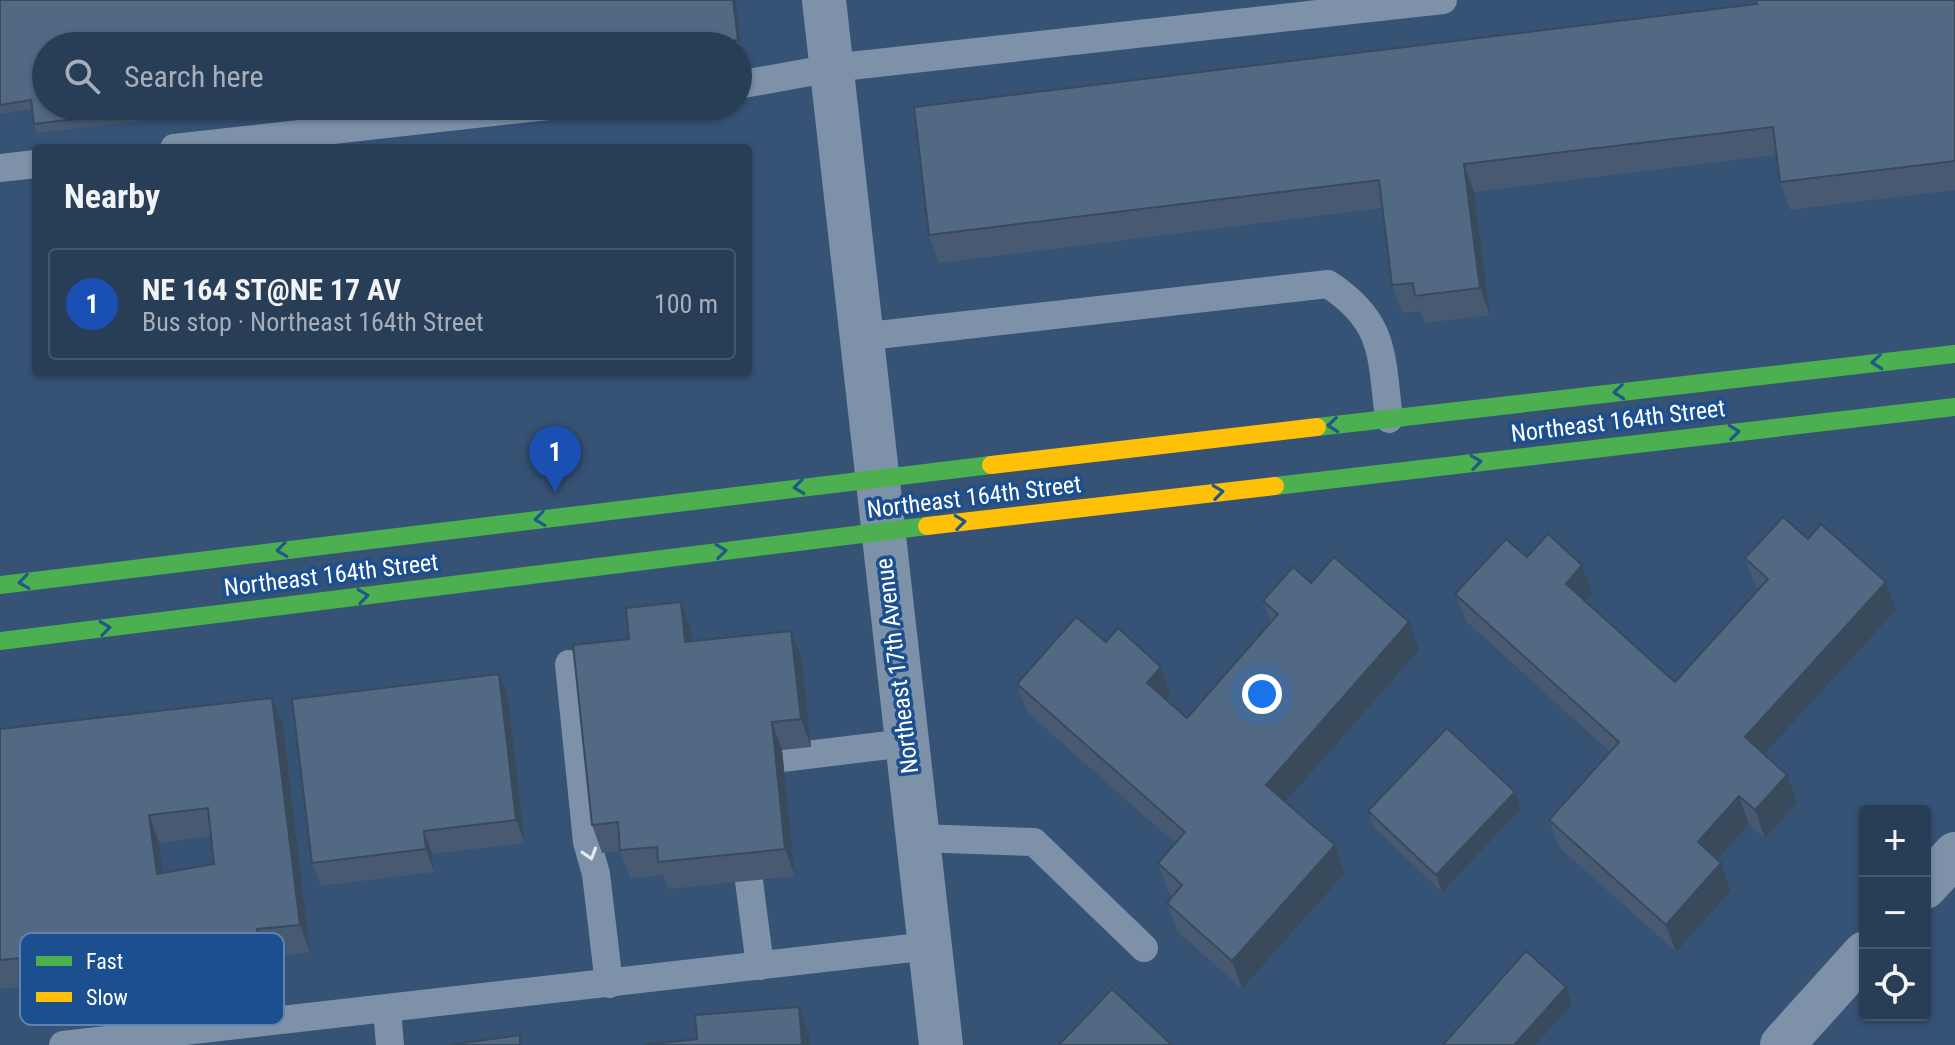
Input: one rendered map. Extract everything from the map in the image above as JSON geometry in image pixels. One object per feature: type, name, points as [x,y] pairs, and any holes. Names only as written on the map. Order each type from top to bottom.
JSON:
[{"type":"street","name":"Northeast 17th Avenue","points":[[824,0],[941,1045]]},
{"type":"street","name":"Northeast 164th Street","points":[[0,585],[876,478],[1955,354]]},
{"type":"street","name":"Northeast 164th Street","points":[[0,641],[882,531],[1955,407]]},
{"type":"street","points":[[1931,880],[1955,854]]},
{"type":"street","points":[[1782,1045],[1859,960]]},
{"type":"lane","points":[[752,84],[832,68],[1443,0]]},
{"type":"lane","points":[[210,144],[423,120]]},
{"type":"lane","points":[[0,168],[32,164]]},
{"type":"lane","points":[[860,337],[1328,284],[1356,302],[1374,328],[1382,358],[1389,419]]},
{"type":"lane","points":[[569,664],[587,777],[609,984]]},
{"type":"lane","points":[[782,758],[906,743]]},
{"type":"lane","points":[[917,838],[1034,842],[1144,948]]},
{"type":"lane","points":[[749,881],[760,966]]},
{"type":"lane","points":[[284,1021],[929,946]]},
{"type":"lane","points":[[387,1010],[390,1045]]},
{"type":"lane","points":[[63,1045],[248,1025]]},
{"type":"building","points":[[0,0],[733,0],[737,32],[32,32],[32,108],[31,100],[0,105]]},
{"type":"building","points":[[1756,0],[1955,0],[1955,161],[1780,182],[1773,127],[1464,164],[1480,288],[1415,296],[1413,283],[1392,285],[1379,180],[929,235],[914,107],[1757,4]]},
{"type":"building","points":[[34,120],[68,120],[34,124]]},
{"type":"building","points":[[1783,517],[1808,539],[1821,524],[1886,582],[1745,737],[1787,775],[1755,810],[1739,796],[1698,842],[1721,863],[1666,925],[1549,820],[1619,742],[1455,594],[1506,539],[1527,557],[1548,534],[1582,565],[1566,584],[1675,682],[1768,579],[1745,558]]},
{"type":"building","points":[[1334,557],[1409,622],[1266,785],[1335,845],[1232,961],[1167,903],[1182,885],[1158,863],[1185,832],[1017,684],[1076,617],[1106,642],[1118,628],[1161,667],[1147,683],[1187,718],[1278,614],[1263,601],[1293,567],[1311,583]]},
{"type":"building","points":[[681,602],[685,642],[791,631],[801,719],[772,722],[785,849],[658,862],[657,847],[620,850],[618,822],[592,825],[573,645],[629,639],[626,608]]},
{"type":"building","points":[[499,674],[516,820],[424,831],[426,849],[312,863],[292,699]]},
{"type":"building","points":[[272,698],[300,925],[257,929],[257,933],[20,933],[20,958],[0,960],[0,729]],"holes":[[[208,808],[214,864],[157,874],[149,815]]]},
{"type":"building","points":[[1447,728],[1515,792],[1436,875],[1368,811]]},
{"type":"building","points":[[1526,951],[1566,987],[1514,1045],[1443,1045]]},
{"type":"building","points":[[1112,989],[1172,1045],[1059,1045]]},
{"type":"building","points":[[799,1007],[802,1045],[644,1045],[697,1039],[695,1015]]},
{"type":"building","points":[[520,1035],[520,1045],[449,1045]]},
{"type":"traffic: fast","points":[[1317,427],[1955,354]]},
{"type":"traffic: fast","points":[[1275,486],[1955,407]]},
{"type":"traffic: fast","points":[[0,585],[991,465]]},
{"type":"traffic: fast","points":[[0,641],[927,526]]},
{"type":"traffic: slow","points":[[991,465],[1317,427]]},
{"type":"traffic: slow","points":[[927,526],[1275,486]]},
{"type":"place","name":"NE 164 ST@NE 17 AV","points":[[555,492]]}]
